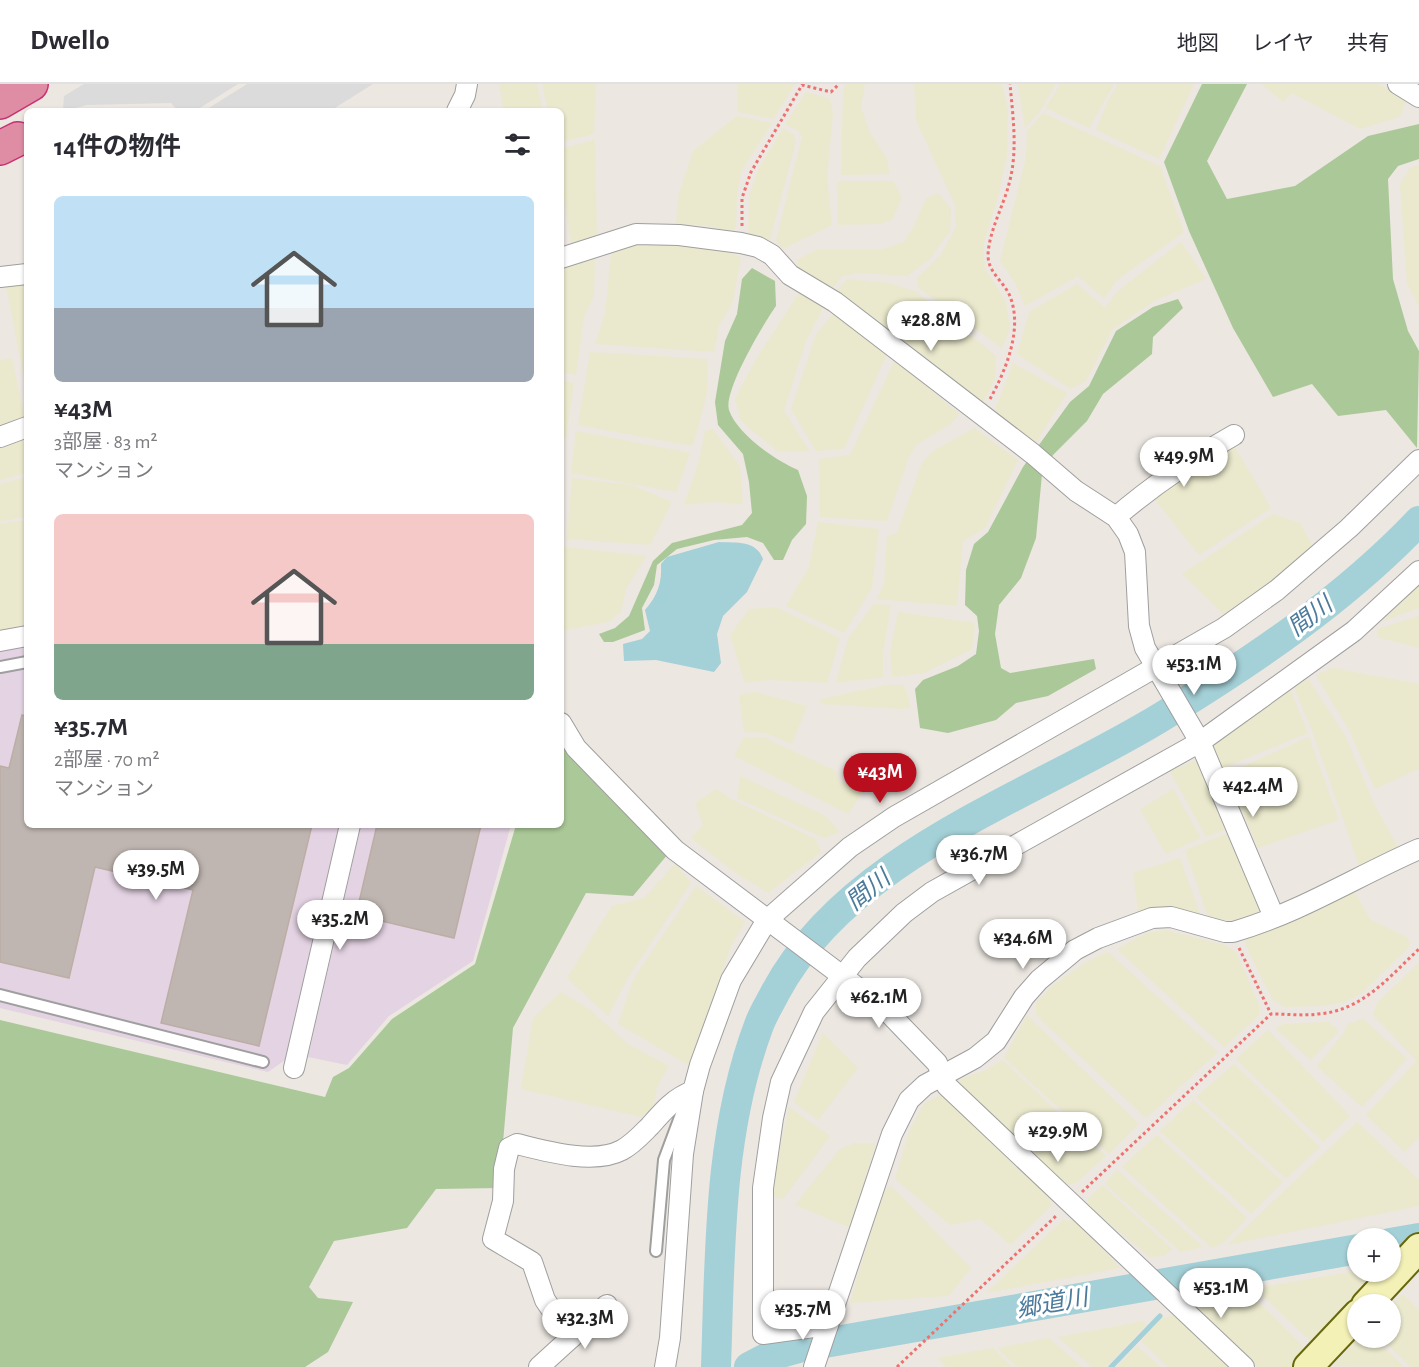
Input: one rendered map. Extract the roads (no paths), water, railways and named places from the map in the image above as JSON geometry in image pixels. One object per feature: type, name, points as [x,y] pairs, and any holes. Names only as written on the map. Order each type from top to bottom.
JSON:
[{"type":"highway","points":[[0,102],[31,84]]},
{"type":"main road","points":[[1376,1294],[1415,1252]]},
{"type":"main road","points":[[1308,1367],[1347,1326]]},
{"type":"street","points":[[458,108],[467,84]]},
{"type":"street","points":[[1398,84],[1419,97]]},
{"type":"street","points":[[564,257],[636,234],[679,235],[741,243],[758,248],[772,255],[790,275],[836,302],[1033,454],[1076,492],[1116,517],[1128,534],[1135,552],[1139,626],[1145,648],[1199,739],[1274,917]]},
{"type":"street","points":[[0,277],[24,274]]},
{"type":"street","points":[[0,437],[24,428]]},
{"type":"street","points":[[1116,517],[1139,497],[1193,459],[1234,435]]},
{"type":"street","points":[[665,1367],[670,1338],[688,1093],[731,980],[770,922],[850,847],[894,817],[1158,671],[1224,628],[1277,590],[1349,528],[1419,460]]},
{"type":"street","points":[[828,1327],[763,1334],[763,1188],[773,1118],[782,1082],[814,1012],[838,974],[876,938],[932,892],[1199,739],[1354,631],[1419,571]]},
{"type":"street","points":[[0,641],[24,637]]},
{"type":"street","points":[[564,728],[576,748],[675,850],[882,1006],[937,1063],[947,1086],[1244,1367]]},
{"type":"street","points":[[294,1068],[349,828]]},
{"type":"street","points":[[814,1366],[892,1134],[909,1100],[925,1085],[975,1059],[996,1041],[1024,996],[1039,980],[1075,950],[1098,938],[1152,918],[1171,917],[1225,932],[1233,932],[1340,889],[1367,872],[1419,849]]},
{"type":"street","points":[[571,1338],[545,1300],[532,1262],[526,1256],[493,1239],[503,1201],[504,1169],[509,1148],[517,1144],[554,1153],[602,1156],[620,1152],[632,1144],[674,1100],[688,1093]]},
{"type":"street","points":[[539,1367],[608,1305]]},
{"type":"lane","points":[[0,667],[24,663]]},
{"type":"lane","points":[[0,996],[263,1062]]},
{"type":"lane","points":[[656,1251],[664,1160],[688,1093]]},
{"type":"water","points":[[719,542],[751,546],[756,548],[763,559],[747,592],[723,616],[717,634],[721,663],[714,672],[656,660],[624,661],[623,644],[642,639],[650,631],[645,610],[658,589],[661,564],[667,557]]},
{"type":"waterway","name":"間川","points":[[716,1367],[724,1194],[728,1151],[736,1108],[746,1066],[761,1021],[775,993],[808,944],[849,902],[897,865],[949,832],[1113,745],[1231,673],[1329,602],[1361,576],[1419,521]]},
{"type":"waterway","name":"郷道川","points":[[1401,1241],[1419,1238]]},
{"type":"waterway","name":"郷道川","points":[[749,1367],[770,1356],[802,1347],[1347,1251]]},
{"type":"waterway","points":[[1111,1367],[1160,1316]]}]
